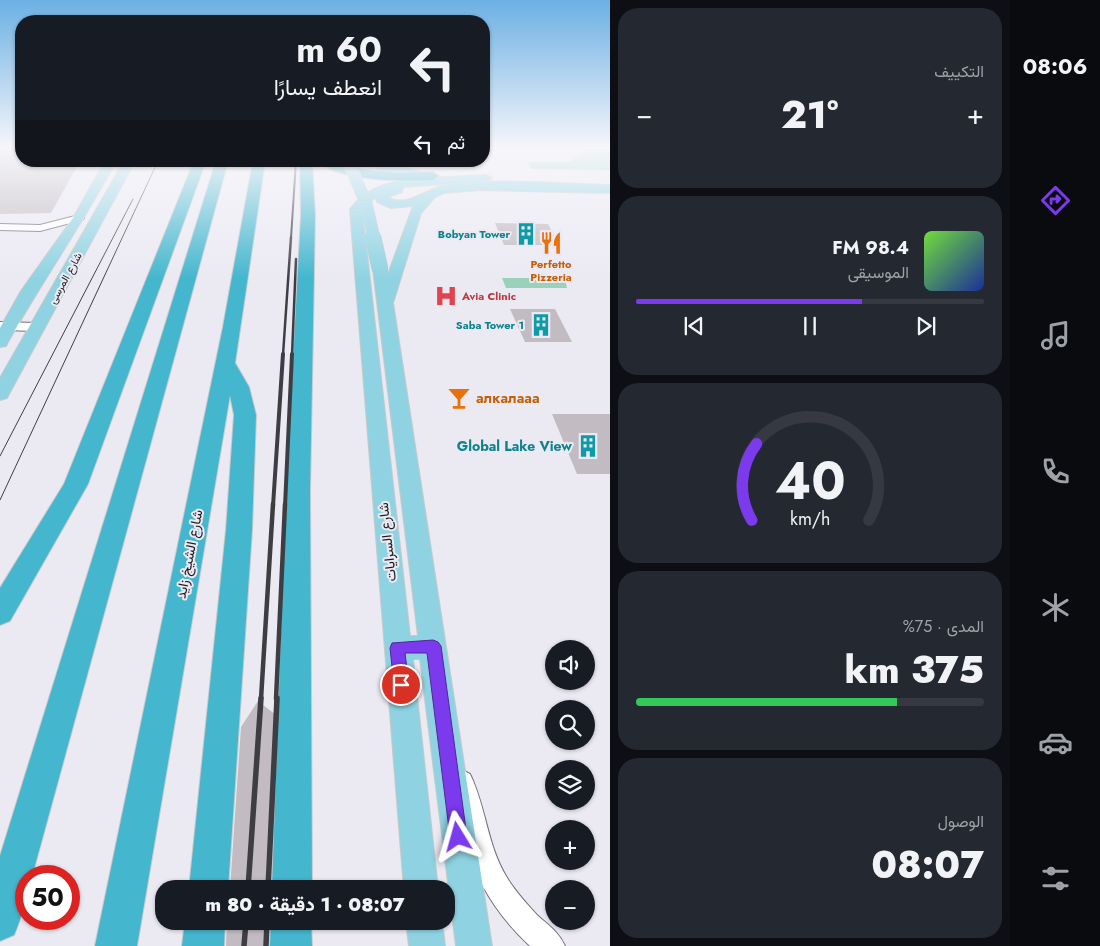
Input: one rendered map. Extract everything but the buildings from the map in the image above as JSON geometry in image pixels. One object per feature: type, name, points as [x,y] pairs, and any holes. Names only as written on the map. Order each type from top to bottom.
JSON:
[{"type":"highway","points":[[0,613],[76,484],[188,191]]},
{"type":"highway","points":[[0,922],[213,191]]},
{"type":"highway","name":"شارع الشيخ زايد","points":[[116,946],[136,828],[226,364],[255,191]]},
{"type":"highway","points":[[292,880],[298,500],[308,215],[307,191]]},
{"type":"highway","points":[[209,880],[239,530],[245,415],[239,387],[226,364]]},
{"type":"highway","points":[[203,946],[204,930]]},
{"type":"highway","points":[[291,930],[291,946]]},
{"type":"main road","name":"شارع المرسى","points":[[2,330],[79,218],[94,191]]},
{"type":"main road","name":"شارع المرسى","points":[[0,394],[113,191]]},
{"type":"main road","points":[[361,191],[366,203],[380,269],[474,946]]},
{"type":"main road","name":"شارع السرايات","points":[[378,191],[366,198],[356,209],[420,880]]},
{"type":"main road","points":[[385,308],[415,213],[433,191]]},
{"type":"main road","points":[[398,648],[433,646]]},
{"type":"main road","points":[[425,930],[427,946]]},
{"type":"street","points":[[40,228],[79,218]]},
{"type":"street","points":[[0,227],[40,228],[54,232],[65,239]]},
{"type":"street","points":[[2,330],[37,329]]},
{"type":"street","points":[[448,764],[466,790],[481,853],[487,869],[500,892],[516,915],[551,946]]},
{"type":"green space","points":[[502,278],[565,278],[567,288],[506,288]]},
{"type":"tram line","points":[[0,500],[144,191]]},
{"type":"tram line","points":[[0,456],[133,199]]},
{"type":"railway","points":[[291,238],[294,191]]},
{"type":"railway","points":[[283,355],[291,237]]},
{"type":"railway","points":[[292,355],[296,259]]},
{"type":"railway","points":[[273,506],[283,354]]},
{"type":"railway","points":[[285,506],[292,354]]},
{"type":"railway","points":[[261,699],[273,504]]},
{"type":"railway","points":[[276,699],[285,504]]},
{"type":"railway","points":[[249,880],[261,698]]},
{"type":"railway","points":[[268,880],[277,698]]},
{"type":"railway","points":[[244,946],[245,930]]},
{"type":"railway","points":[[266,946],[267,930]]},
{"type":"place","name":"Bobyan Tower","points":[[526,234]]},
{"type":"place","name":"Perfetto Pizzeria","points":[[551,243]]},
{"type":"place","name":"Avia Clinic","points":[[446,296]]},
{"type":"place","name":"Saba Tower 1","points":[[541,325]]},
{"type":"place","name":"алкалааа","points":[[459,398]]},
{"type":"place","name":"Global Lake View","points":[[588,446]]},
{"type":"route","points":[[401,685],[398,648],[433,646],[458,837]]}]
